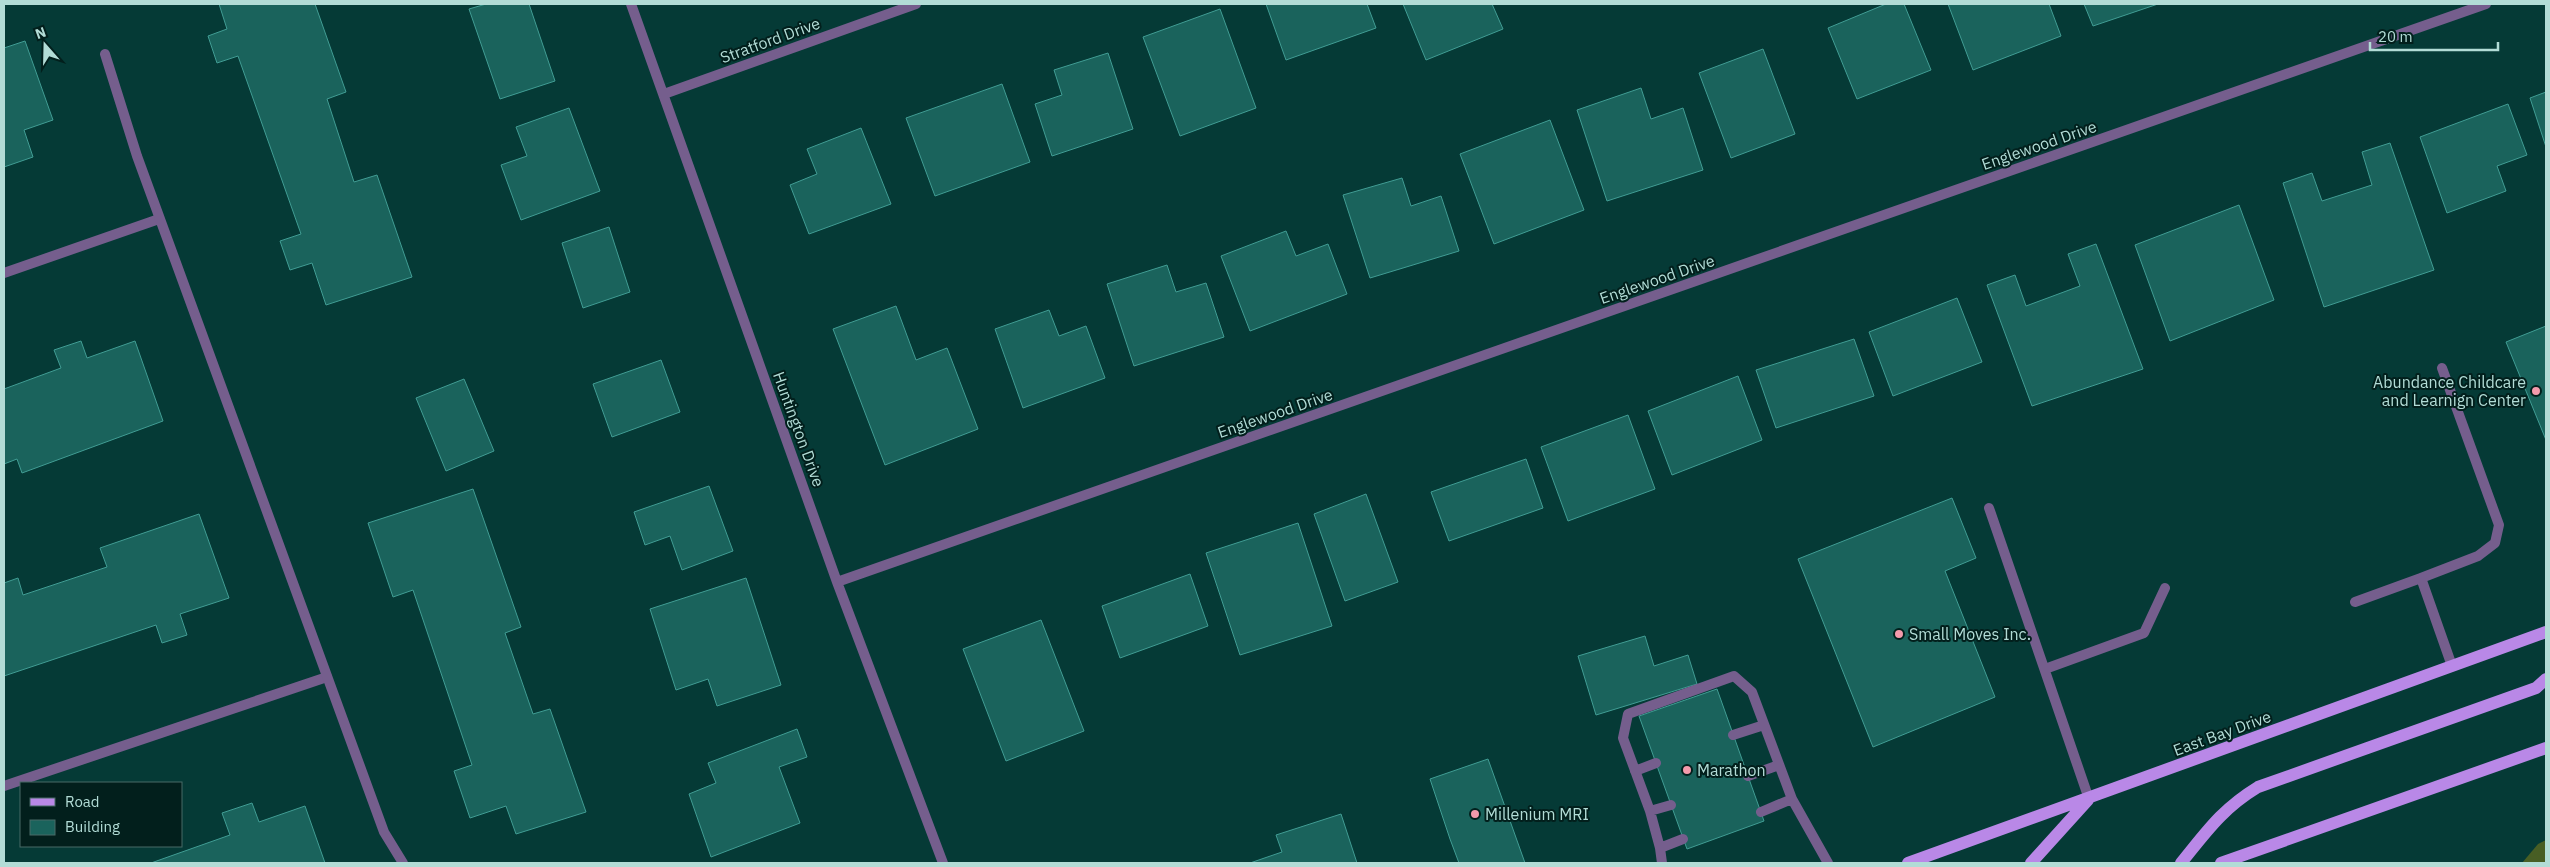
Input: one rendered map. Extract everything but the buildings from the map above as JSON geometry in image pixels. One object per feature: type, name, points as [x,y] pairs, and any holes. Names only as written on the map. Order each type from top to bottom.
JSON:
[{"type":"main road","name":"East Bay Drive","points":[[1908,863],[2546,632]]},
{"type":"main road","points":[[2181,863],[2234,802],[2258,787],[2536,688],[2546,679]]},
{"type":"main road","points":[[2221,863],[2546,748]]},
{"type":"main road","points":[[2031,863],[2089,799]]},
{"type":"street","name":"Huntington Drive","points":[[631,4],[837,582],[943,863]]},
{"type":"street","name":"Stratford Drive","points":[[664,94],[916,4]]},
{"type":"street","name":"Englewood Drive","points":[[837,582],[2486,4]]},
{"type":"street","points":[[105,54],[137,156],[384,832],[403,863]]},
{"type":"street","points":[[4,273],[160,219]]},
{"type":"street","points":[[2355,602],[2478,556],[2496,543],[2499,525],[2442,368]]},
{"type":"street","points":[[1990,508],[2089,799]]},
{"type":"street","points":[[2421,578],[2452,666]]},
{"type":"street","points":[[2045,669],[2144,633],[2165,588]]},
{"type":"street","points":[[1662,863],[1650,811],[1623,738],[1628,714],[1734,676],[1752,692],[1792,799],[1828,863]]},
{"type":"street","points":[[4,786],[327,677]]},
{"type":"street","points":[[1733,735],[1764,725]]},
{"type":"street","points":[[1635,771],[1656,763]]},
{"type":"street","points":[[1748,776],[1779,765]]},
{"type":"street","points":[[1761,812],[1792,799]]},
{"type":"street","points":[[1650,811],[1671,804]]},
{"type":"street","points":[[1660,848],[1683,839]]},
{"type":"green space","points":[[2546,840],[2546,863],[2522,863],[2538,844]]},
{"type":"place","name":"Abundance Childcare and Learnign Center","points":[[2536,391]]},
{"type":"place","name":"Small Moves Inc.","points":[[1899,634]]},
{"type":"place","name":"Marathon","points":[[1687,770]]},
{"type":"place","name":"Millenium MRI","points":[[1475,814]]}]
